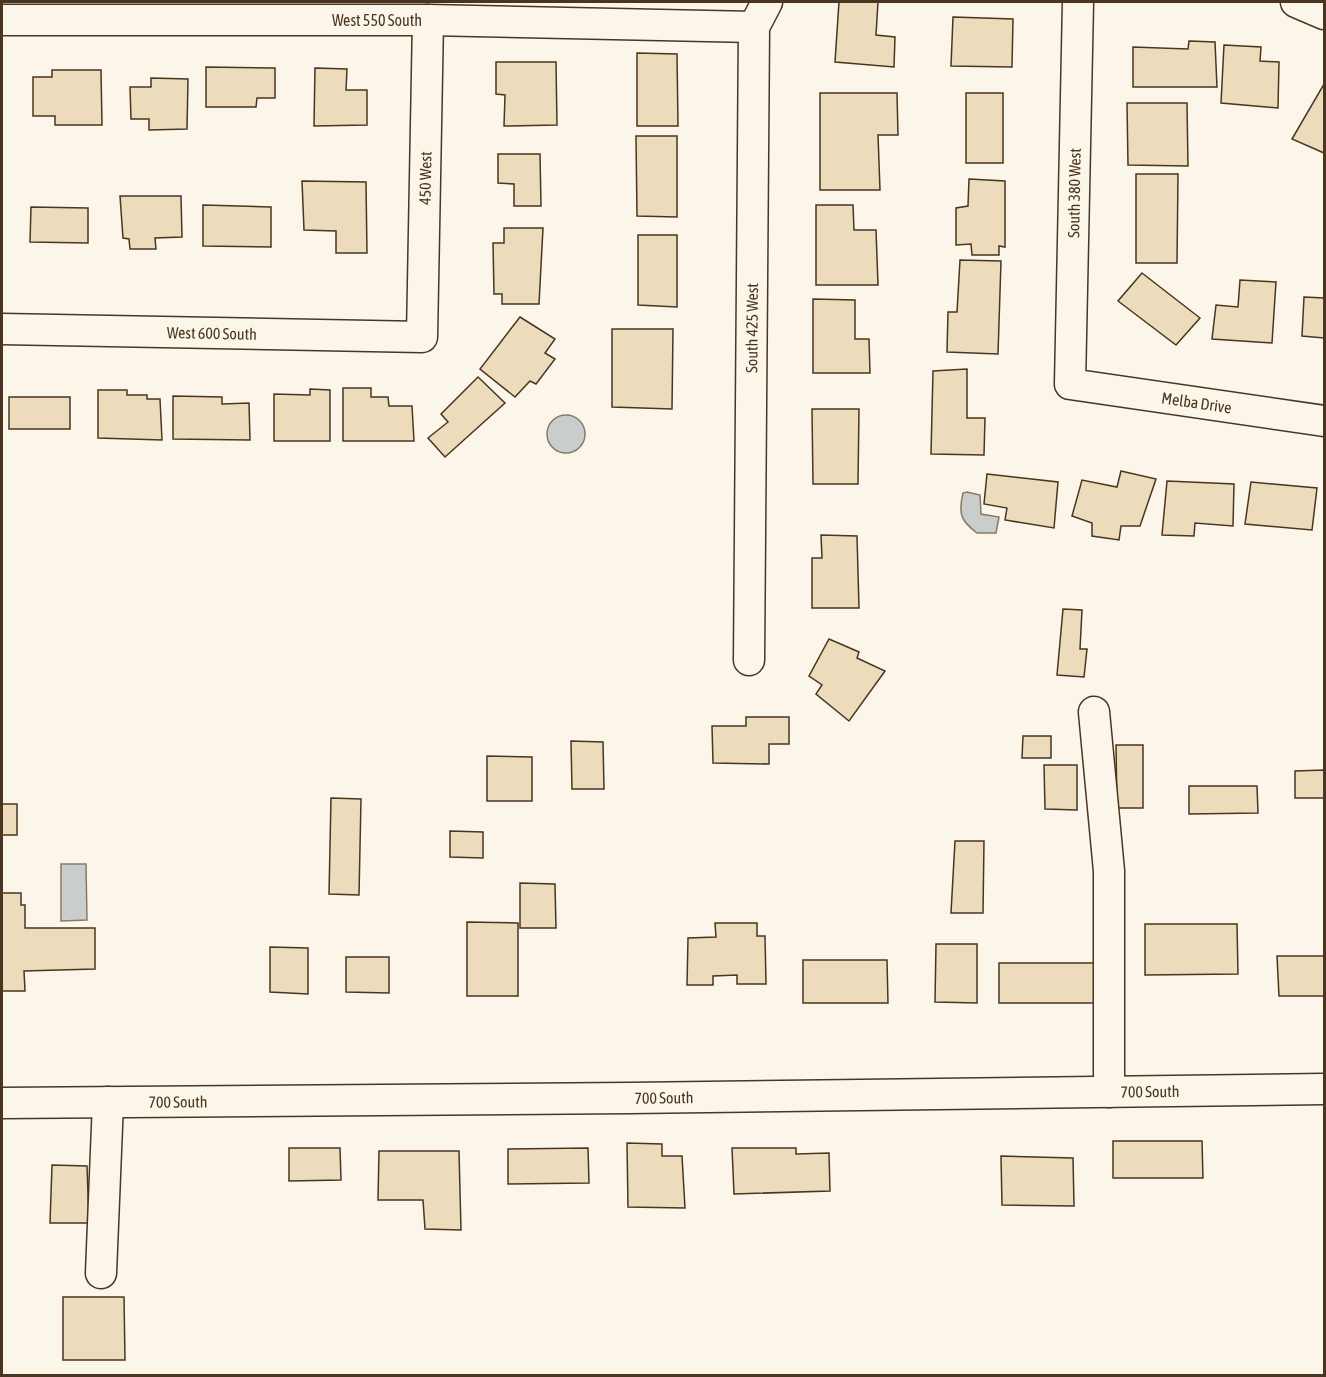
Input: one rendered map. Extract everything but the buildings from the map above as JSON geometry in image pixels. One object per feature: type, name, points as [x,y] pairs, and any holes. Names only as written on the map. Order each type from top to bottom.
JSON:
[{"type":"street","name":"South 380 West","points":[[1070,384],[1078,2]]},
{"type":"street","points":[[1296,2],[1324,14]]},
{"type":"street","name":"West 550 South","points":[[2,20],[428,20],[760,14]]},
{"type":"street","name":"South 425 West","points":[[749,660],[760,14]]},
{"type":"street","name":"450 West","points":[[422,337],[428,20]]},
{"type":"street","name":"West 600 South","points":[[2,329],[422,337]]},
{"type":"street","name":"Melba Drive","points":[[1070,384],[1324,421]]},
{"type":"street","points":[[1094,712],[1109,871],[1109,1092]]},
{"type":"street","name":"700 South","points":[[2,1103],[1324,1089]]},
{"type":"street","points":[[101,1273],[108,1102]]},
{"type":"shaded area","points":[[566,415],[579,421],[585,434],[579,447],[566,453],[553,447],[547,434],[553,421]]},
{"type":"shaded area","points":[[963,493],[980,495],[981,514],[999,517],[996,533],[977,533],[964,521],[961,506]]},
{"type":"shaded area","points":[[61,864],[86,864],[87,920],[61,921]]}]
